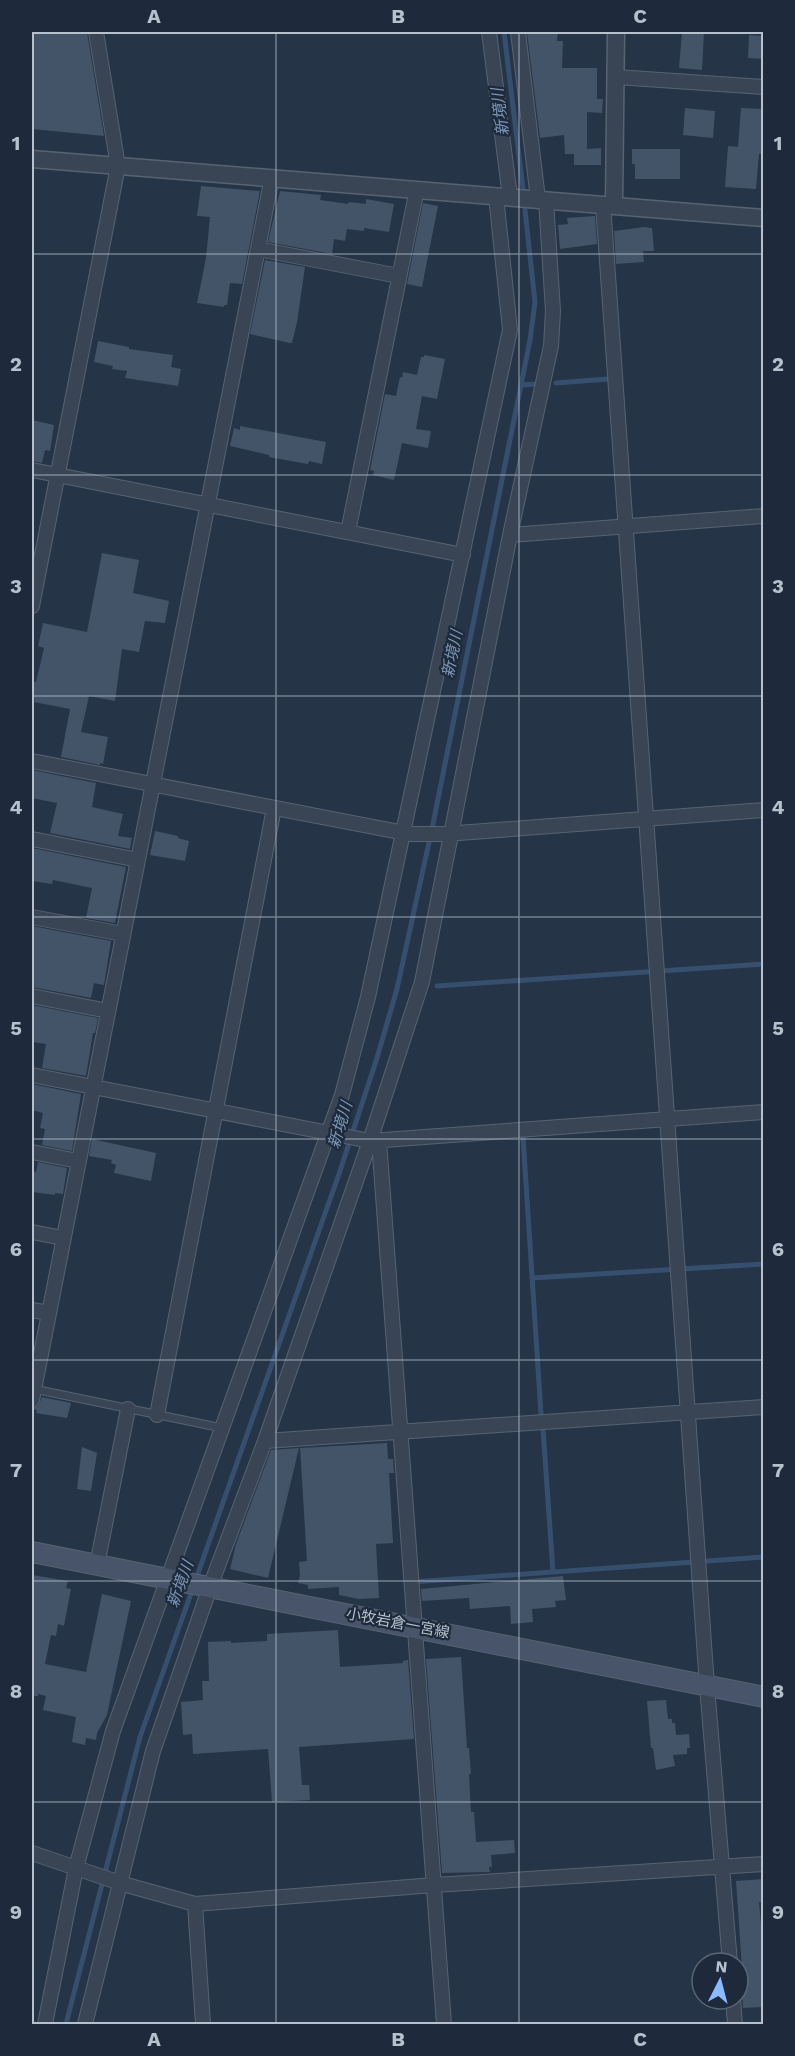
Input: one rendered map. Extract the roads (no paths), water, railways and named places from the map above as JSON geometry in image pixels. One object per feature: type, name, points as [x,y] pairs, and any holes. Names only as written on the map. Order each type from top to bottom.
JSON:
[{"type":"main road","name":"小牧岩倉一宮線","points":[[32,1552],[764,1697]]},
{"type":"street","points":[[32,606],[118,166],[96,32]]},
{"type":"street","points":[[45,2025],[76,1868],[113,1731],[171,1579],[223,1428],[330,1134],[368,997],[407,834],[510,330],[503,196],[489,32]]},
{"type":"street","points":[[85,2025],[116,1882],[153,1751],[208,1586],[265,1441],[371,1141],[422,982],[448,833],[551,346],[553,312],[542,199],[518,32]]},
{"type":"street","points":[[616,32],[616,77],[608,205],[626,526],[707,1686],[729,1951]]},
{"type":"street","points":[[616,77],[764,87]]},
{"type":"street","points":[[32,159],[764,218]]},
{"type":"street","points":[[32,1392],[272,177]]},
{"type":"street","points":[[348,532],[417,189]]},
{"type":"street","points":[[258,249],[399,276]]},
{"type":"street","points":[[32,470],[463,555]]},
{"type":"street","points":[[510,535],[764,516]]},
{"type":"street","points":[[32,760],[407,834],[764,810]]},
{"type":"street","points":[[157,1414],[274,808]]},
{"type":"street","points":[[32,839],[138,860]]},
{"type":"street","points":[[32,917],[123,934]]},
{"type":"street","points":[[32,996],[108,1011]]},
{"type":"street","points":[[32,1075],[371,1141],[764,1112]]},
{"type":"street","points":[[371,1141],[401,1432],[444,2025]]},
{"type":"street","points":[[32,1152],[78,1161]]},
{"type":"street","points":[[32,1232],[63,1238]]},
{"type":"street","points":[[32,1310],[49,1313]]},
{"type":"street","points":[[265,1441],[764,1407]]},
{"type":"street","points":[[97,1565],[128,1409]]},
{"type":"street","points":[[32,1853],[116,1882],[195,1904],[434,1885],[764,1864]]},
{"type":"street","points":[[195,1904],[203,2025]]},
{"type":"lane","points":[[32,1392],[223,1428]]},
{"type":"waterway","name":"新境川","points":[[504,32],[523,189]]},
{"type":"waterway","name":"新境川","points":[[196,1579],[339,1174],[397,989],[433,824],[530,340],[535,302],[525,210]]},
{"type":"waterway","points":[[556,383],[608,379]]},
{"type":"waterway","points":[[521,385],[537,384]]},
{"type":"waterway","points":[[437,986],[764,964]]},
{"type":"waterway","points":[[523,1137],[541,1414]]},
{"type":"waterway","points":[[532,1278],[764,1264]]},
{"type":"waterway","points":[[543,1429],[553,1572]]},
{"type":"waterway","points":[[412,1582],[764,1557]]},
{"type":"waterway","name":"新境川","points":[[66,2024],[140,1737],[193,1588]]}]
